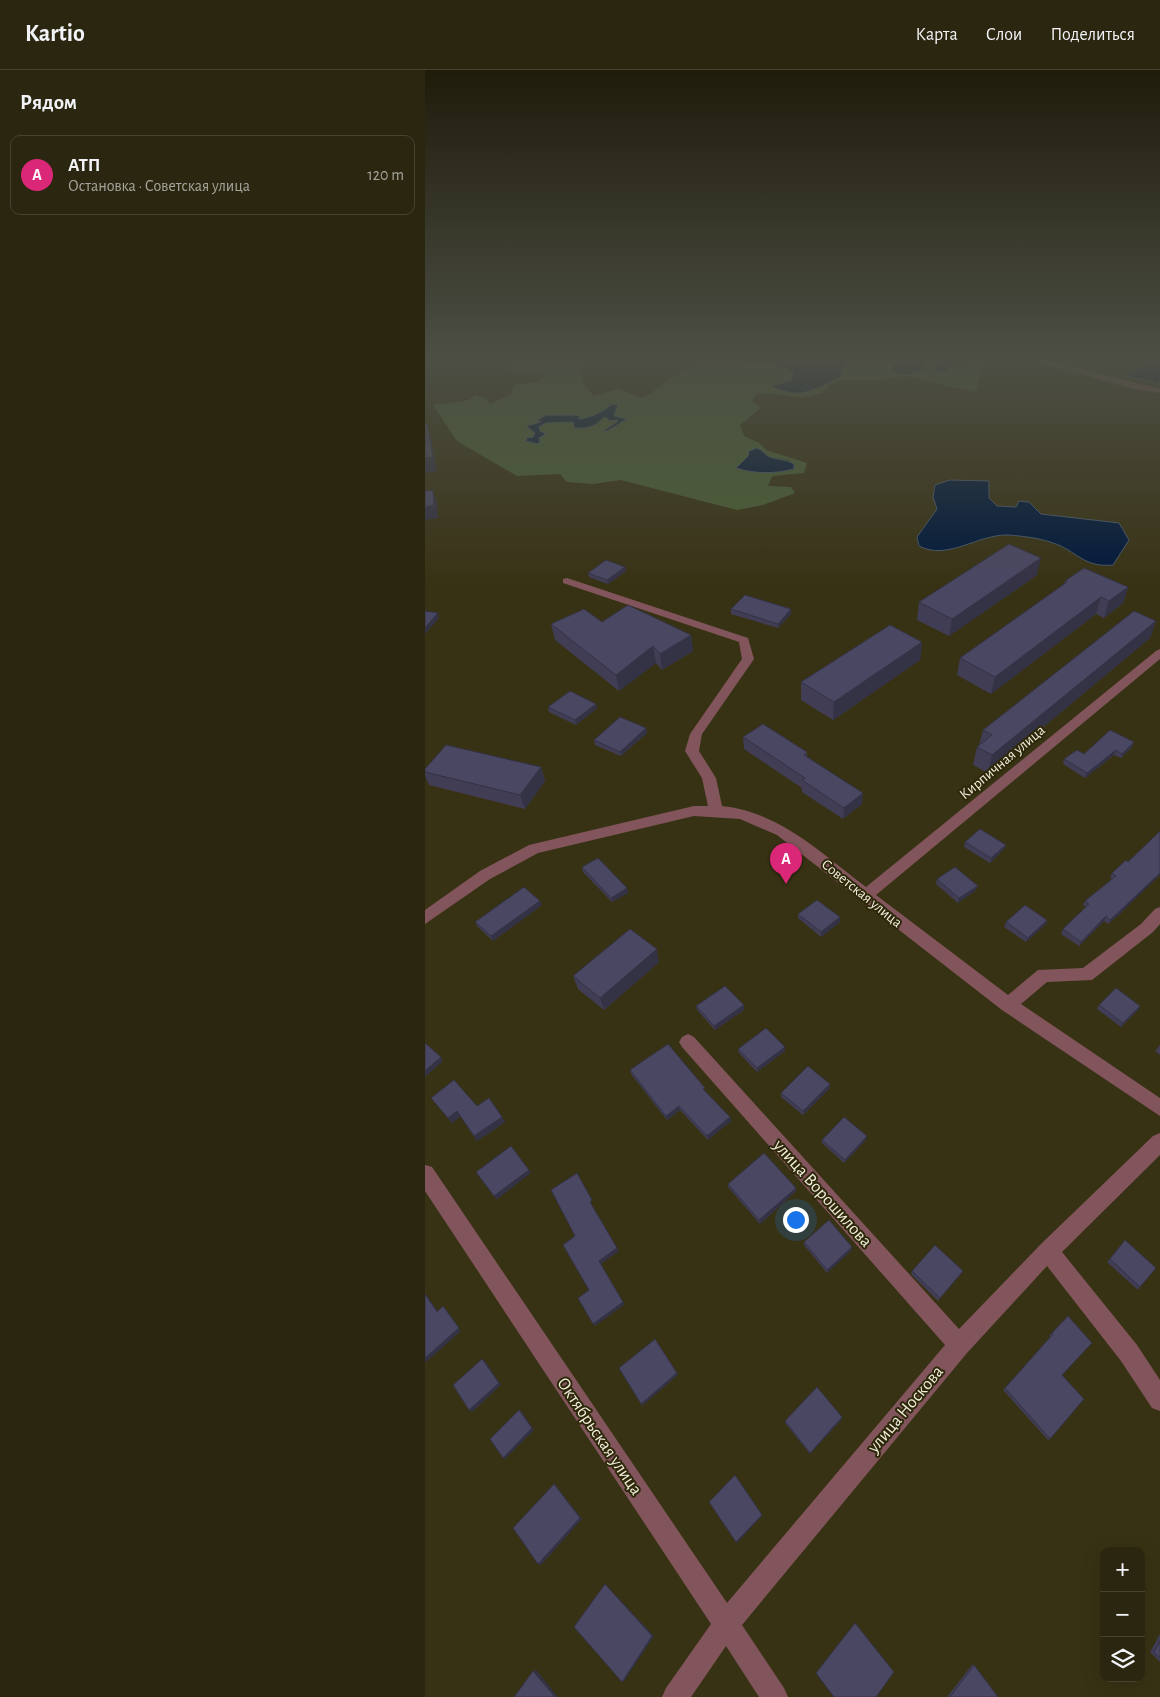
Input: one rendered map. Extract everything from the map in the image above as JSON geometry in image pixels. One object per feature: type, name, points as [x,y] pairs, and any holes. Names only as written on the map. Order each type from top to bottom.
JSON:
[{"type":"street","points":[[567,581],[743,640],[748,659],[696,734],[692,751],[706,770],[714,787],[716,810]]},
{"type":"street","name":"Кирпичная улица","points":[[865,896],[1160,653]]},
{"type":"street","name":"Советская улица","points":[[425,918],[485,875],[534,850],[673,815],[716,810],[748,814],[775,827],[820,859],[1007,1005],[1160,1108]]},
{"type":"street","points":[[1007,1005],[1044,975],[1086,975],[1147,928],[1160,913]]},
{"type":"street","name":"улица Ворошилова","points":[[687,1042],[959,1345]]},
{"type":"street","name":"улица Носкова","points":[[675,1697],[726,1624],[959,1345],[1049,1251],[1160,1142]]},
{"type":"street","name":"Октябрьская улица","points":[[425,1174],[775,1697]]},
{"type":"street","points":[[1049,1251],[1129,1353],[1160,1400]]},
{"type":"green space","points":[[452,434],[535,434],[533,437],[539,438],[539,434],[743,434],[761,444],[766,450],[807,463],[804,473],[772,476],[768,486],[791,487],[795,493],[763,505],[737,510],[621,480],[593,484],[567,482],[560,474],[517,476],[457,441]],"holes":[[[762,452],[770,457],[789,460],[793,469],[765,473],[737,468],[748,456]]]},
{"type":"water","points":[[535,434],[546,434],[539,438],[540,442],[537,444],[526,441],[527,438],[533,437]]},
{"type":"water","points":[[756,448],[770,457],[794,464],[794,469],[765,473],[736,468],[748,456],[749,451]]},
{"type":"water","points":[[950,480],[989,481],[989,498],[997,506],[1016,507],[1019,501],[1029,502],[1041,514],[1119,523],[1129,540],[1113,565],[1094,564],[1053,543],[1019,536],[1008,535],[986,538],[952,549],[930,550],[919,546],[917,537],[937,509],[933,497],[935,485]]},
{"type":"building","points":[[425,434],[429,434],[433,457],[425,458]]},
{"type":"building","points":[[433,490],[434,505],[425,507],[425,491]]},
{"type":"building","points":[[1009,544],[1041,558],[952,619],[919,602]]},
{"type":"building","points":[[606,560],[625,567],[607,580],[588,573]]},
{"type":"building","points":[[1084,568],[1128,587],[1109,601],[1101,597],[995,677],[960,658],[1067,582],[1065,581]]},
{"type":"building","points":[[745,595],[791,609],[778,624],[731,609]]},
{"type":"building","points":[[628,605],[691,635],[660,654],[653,646],[616,675],[551,624],[584,609],[602,622]]},
{"type":"building","points":[[425,611],[438,613],[425,628]]},
{"type":"building","points":[[1134,611],[1156,621],[992,755],[977,747],[992,735],[983,730]]},
{"type":"building","points":[[890,625],[922,642],[834,702],[801,682]]},
{"type":"building","points":[[570,691],[596,704],[575,720],[548,707]]},
{"type":"building","points":[[620,717],[646,728],[620,752],[594,740]]},
{"type":"building","points":[[763,724],[807,752],[804,755],[863,793],[844,808],[802,780],[805,778],[743,737]]},
{"type":"building","points":[[1110,730],[1134,742],[1122,754],[1116,750],[1087,773],[1064,759],[1077,750],[1084,754]]},
{"type":"building","points":[[446,745],[541,767],[520,795],[425,772],[425,769]]},
{"type":"building","points":[[980,829],[1006,845],[991,858],[965,842]]},
{"type":"building","points":[[1160,831],[1160,873],[1110,920],[1106,916],[1081,942],[1063,929],[1089,904],[1085,901],[1116,876],[1112,873],[1126,860],[1128,862]]},
{"type":"building","points":[[598,858],[627,888],[611,898],[582,867]]},
{"type":"building","points":[[955,867],[978,886],[959,898],[937,879]]},
{"type":"building","points":[[524,887],[540,901],[491,936],[475,922]]},
{"type":"building","points":[[817,900],[840,917],[821,932],[798,914]]},
{"type":"building","points":[[1025,905],[1047,920],[1028,938],[1006,922]]},
{"type":"building","points":[[630,929],[657,949],[600,998],[573,976]]},
{"type":"building","points":[[725,986],[744,1005],[714,1026],[696,1006]]},
{"type":"building","points":[[1116,988],[1140,1006],[1123,1023],[1099,1005]]},
{"type":"building","points":[[766,1028],[785,1047],[757,1068],[738,1049]]},
{"type":"building","points":[[425,1043],[441,1057],[425,1071]]},
{"type":"building","points":[[668,1044],[705,1088],[703,1089],[730,1117],[707,1136],[679,1106],[666,1116],[630,1070]]},
{"type":"building","points":[[808,1066],[830,1084],[803,1111],[781,1093]]},
{"type":"building","points":[[454,1080],[477,1106],[489,1098],[502,1117],[474,1136],[457,1111],[448,1118],[431,1098]]},
{"type":"building","points":[[844,1117],[867,1136],[845,1160],[822,1140]]},
{"type":"building","points":[[511,1146],[529,1170],[494,1196],[476,1172]]},
{"type":"building","points":[[764,1153],[796,1188],[759,1220],[728,1184]]},
{"type":"building","points":[[577,1173],[592,1200],[590,1202],[617,1248],[599,1261],[623,1302],[593,1324],[578,1298],[589,1290],[563,1245],[575,1236],[551,1190]]},
{"type":"building","points":[[829,1220],[852,1247],[827,1270],[804,1242]]},
{"type":"building","points":[[1125,1240],[1156,1268],[1140,1287],[1110,1259]]},
{"type":"building","points":[[935,1245],[963,1271],[940,1298],[912,1271]]},
{"type":"building","points":[[425,1294],[437,1312],[443,1306],[459,1328],[425,1358]]},
{"type":"building","points":[[1068,1316],[1092,1343],[1062,1375],[1084,1399],[1050,1439],[1005,1388]]},
{"type":"building","points":[[655,1339],[677,1373],[641,1404],[619,1368]]},
{"type":"building","points":[[482,1359],[499,1383],[469,1410],[453,1385]]},
{"type":"building","points":[[817,1387],[842,1417],[810,1453],[785,1421]]},
{"type":"building","points":[[519,1410],[532,1428],[503,1458],[490,1439]]},
{"type":"building","points":[[735,1475],[762,1515],[736,1542],[709,1502]]},
{"type":"building","points":[[554,1484],[580,1518],[538,1564],[513,1528]]},
{"type":"building","points":[[605,1584],[652,1636],[622,1682],[574,1627]]},
{"type":"building","points":[[855,1623],[894,1672],[876,1697],[834,1697],[816,1673]]},
{"type":"building","points":[[1160,1641],[1160,1658],[1154,1652]]},
{"type":"building","points":[[974,1665],[998,1697],[950,1697]]},
{"type":"building","points":[[533,1671],[555,1697],[514,1697]]},
{"type":"place","name":"АТП","points":[[786,884]]}]
